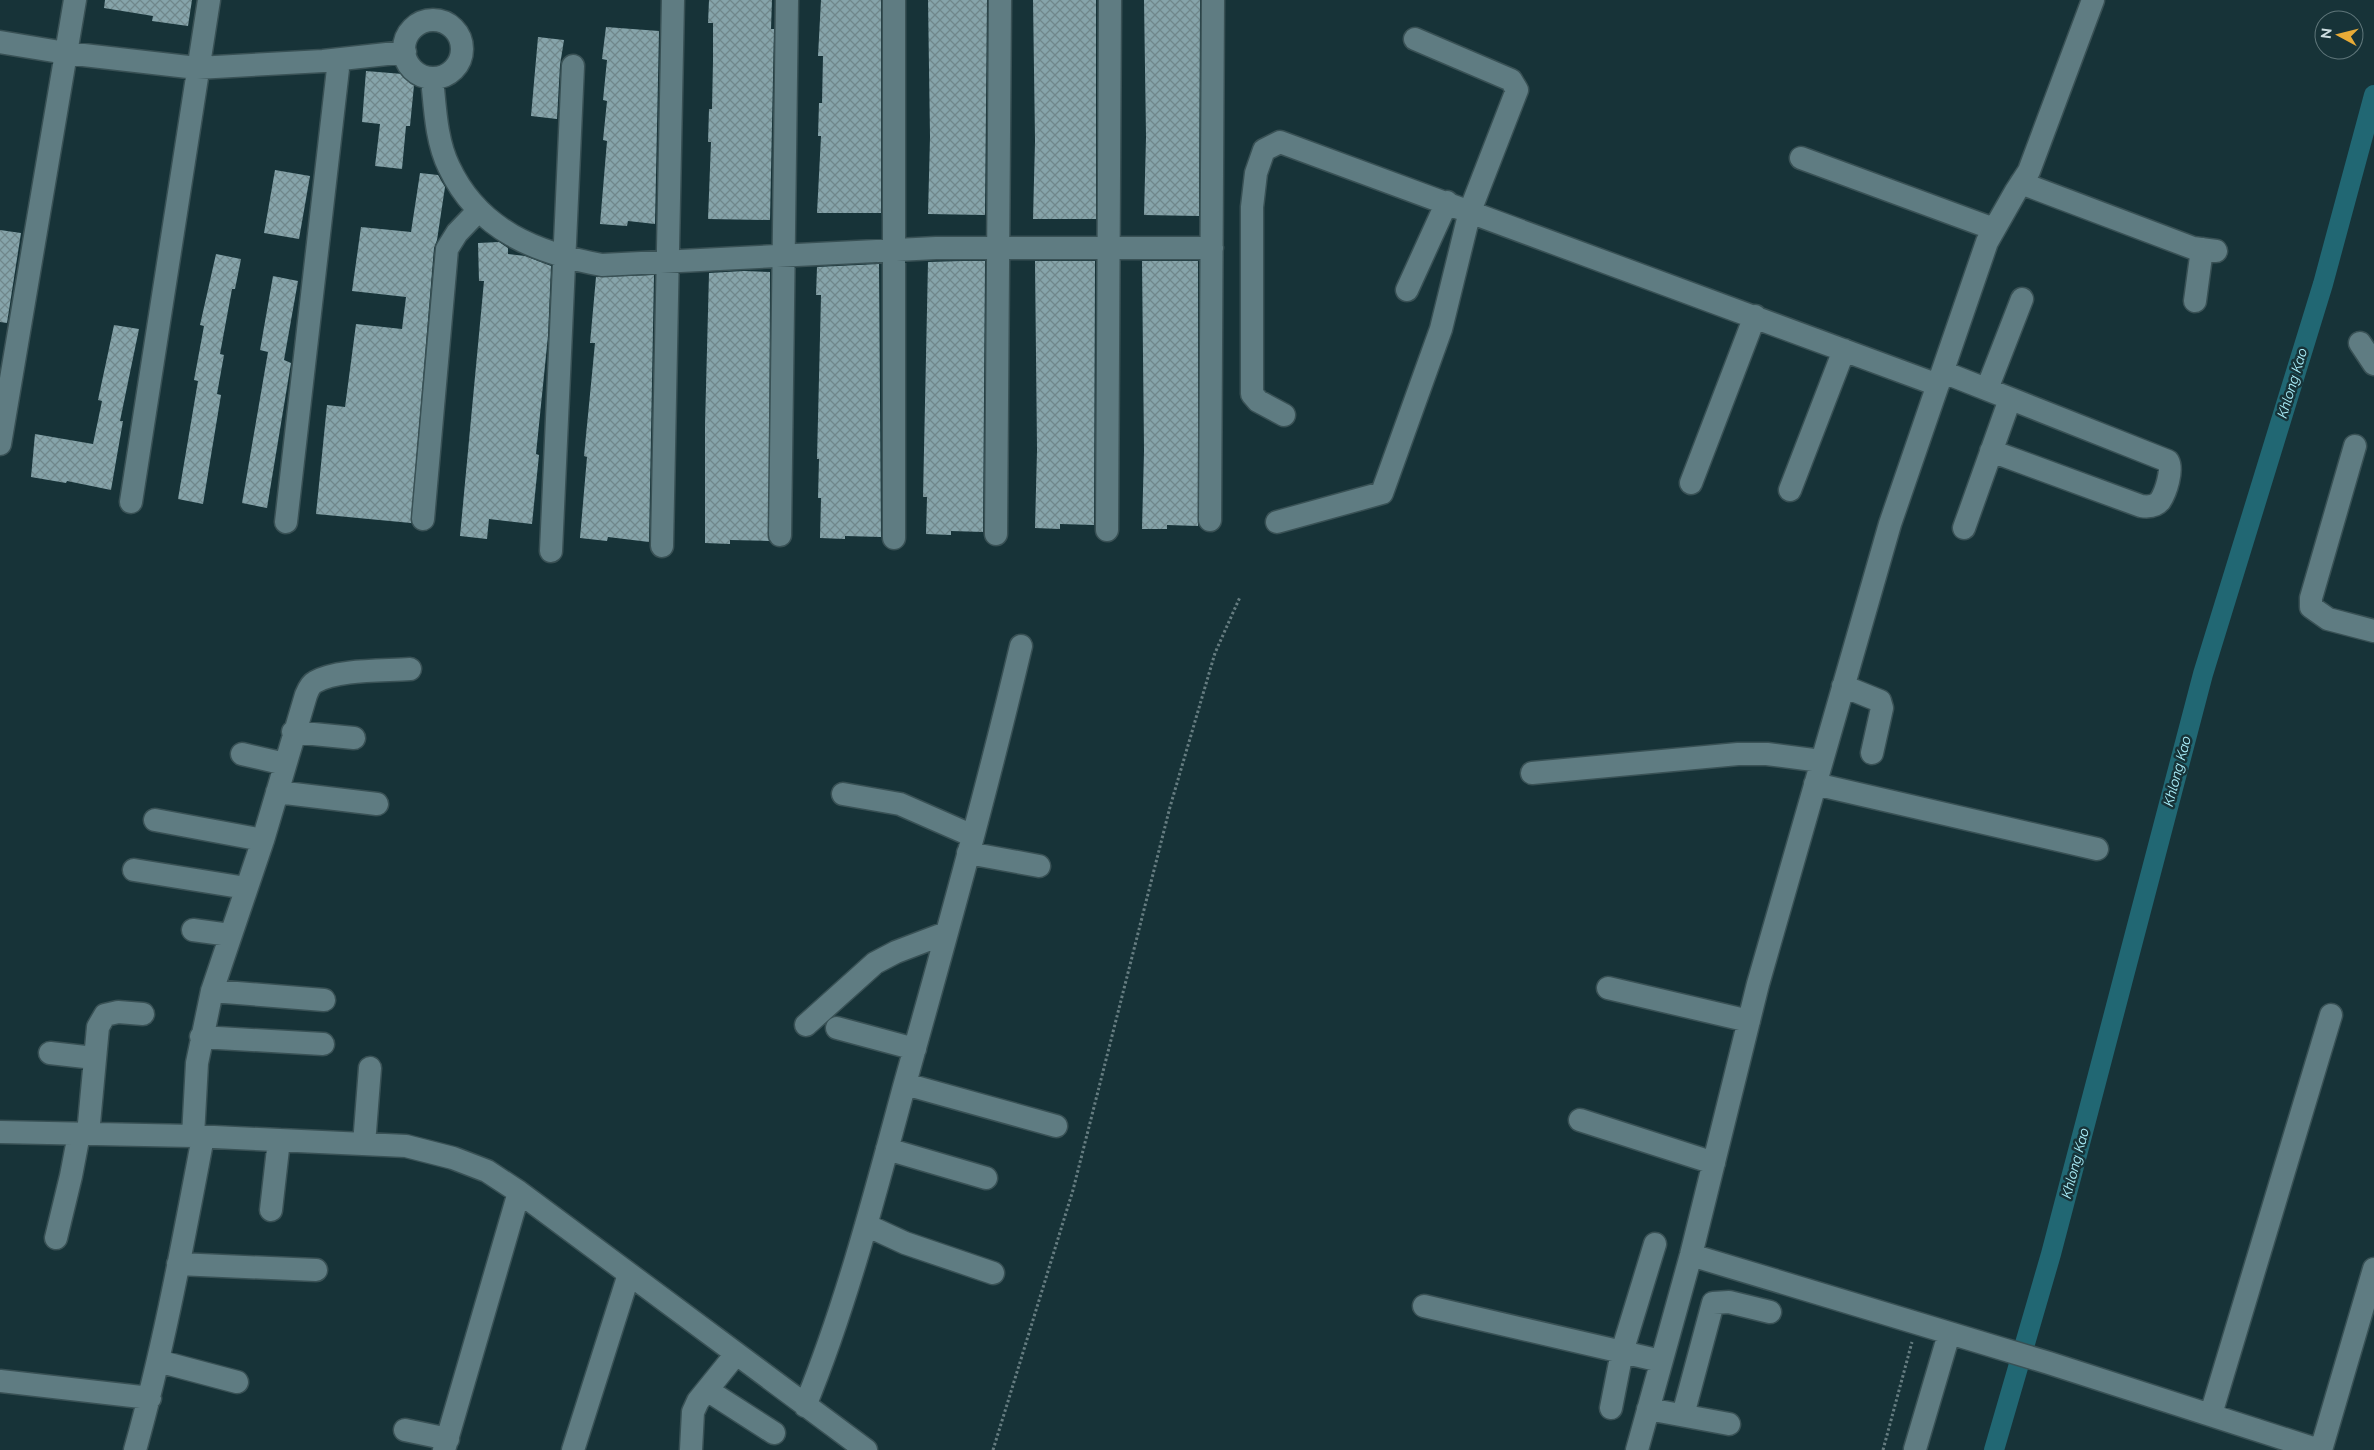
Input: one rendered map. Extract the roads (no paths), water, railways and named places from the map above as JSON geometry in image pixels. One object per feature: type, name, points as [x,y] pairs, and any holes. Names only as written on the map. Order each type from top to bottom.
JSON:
[{"type":"street","points":[[0,444],[75,0]]},
{"type":"street","points":[[131,502],[209,0]]},
{"type":"street","points":[[662,546],[673,0]]},
{"type":"street","points":[[780,535],[786,0]]},
{"type":"street","points":[[894,0],[894,538]]},
{"type":"street","points":[[996,534],[1000,0]]},
{"type":"street","points":[[1107,530],[1110,0]]},
{"type":"street","points":[[1210,520],[1213,0]]},
{"type":"street","points":[[1636,1450],[1691,1255],[1749,1021],[1890,524],[1987,242],[2029,171],[2093,0]]},
{"type":"street","points":[[440,20],[455,29],[462,46],[462,56],[458,65],[450,72],[432,78],[414,70],[405,52],[408,34],[422,22],[440,20]]},
{"type":"street","points":[[1278,522],[1382,493],[1441,329],[1470,211],[1517,90],[1510,80],[1415,39]]},
{"type":"street","points":[[0,42],[66,53],[197,68],[339,60],[405,52]]},
{"type":"street","points":[[286,522],[339,60]]},
{"type":"street","points":[[551,551],[573,66]]},
{"type":"street","points":[[432,78],[437,123],[448,166],[478,211],[491,222],[530,246],[602,265],[894,250],[1212,248]]},
{"type":"street","points":[[1284,415],[1258,401],[1252,394],[1252,207],[1256,173],[1264,150],[1280,142],[1844,350],[1940,378],[1987,389],[2168,461],[2171,470],[2159,502],[2150,507],[2141,506],[1992,451]]},
{"type":"street","points":[[1801,158],[1994,230]]},
{"type":"street","points":[[2021,183],[2166,238],[2209,250],[2195,300]]},
{"type":"street","points":[[1406,290],[1447,202]]},
{"type":"street","points":[[423,519],[448,250],[457,233],[478,211]]},
{"type":"street","points":[[1987,389],[2022,299]]},
{"type":"street","points":[[1691,483],[1754,316]]},
{"type":"street","points":[[2360,343],[2374,364]]},
{"type":"street","points":[[1790,490],[1844,350]]},
{"type":"street","points":[[1964,528],[2010,399]]},
{"type":"street","points":[[2355,446],[2311,598],[2312,607],[2328,619],[2374,631]]},
{"type":"street","points":[[805,1406],[840,1314],[866,1224],[992,768],[1021,646]]},
{"type":"street","points":[[135,1450],[150,1398],[178,1264],[198,1136],[197,1063],[201,1037],[212,991],[263,840],[278,792],[293,732],[306,694],[313,682],[341,674],[410,668]]},
{"type":"street","points":[[1843,686],[1880,702],[1882,708],[1872,753]]},
{"type":"street","points":[[293,732],[354,738]]},
{"type":"street","points":[[242,754],[285,764]]},
{"type":"street","points":[[1532,773],[1738,754],[1767,754],[1822,761]]},
{"type":"street","points":[[1816,784],[2097,849]]},
{"type":"street","points":[[278,792],[377,804]]},
{"type":"street","points":[[842,794],[900,804],[970,845],[1039,866]]},
{"type":"street","points":[[155,820],[263,840]]},
{"type":"street","points":[[134,870],[246,888]]},
{"type":"street","points":[[193,930],[230,935]]},
{"type":"street","points":[[806,1025],[875,963],[896,952],[946,933]]},
{"type":"street","points":[[1608,988],[1749,1021]]},
{"type":"street","points":[[212,991],[324,1000]]},
{"type":"street","points":[[56,1238],[84,1134],[98,1026],[105,1015],[118,1012],[143,1014]]},
{"type":"street","points":[[2211,1414],[2331,1015]]},
{"type":"street","points":[[837,1028],[915,1048]]},
{"type":"street","points":[[201,1037],[323,1044]]},
{"type":"street","points":[[50,1053],[94,1058]]},
{"type":"street","points":[[364,1144],[370,1068]]},
{"type":"street","points":[[905,1084],[1056,1126]]},
{"type":"street","points":[[1580,1120],[1714,1163]]},
{"type":"street","points":[[0,1132],[198,1136],[406,1146],[453,1158],[487,1172],[519,1192],[866,1450]]},
{"type":"street","points":[[271,1210],[279,1140]]},
{"type":"street","points":[[887,1149],[986,1178]]},
{"type":"street","points":[[405,1430],[446,1445],[519,1192]]},
{"type":"street","points":[[866,1224],[905,1243],[993,1273]]},
{"type":"street","points":[[1611,1408],[1622,1352],[1656,1244]]},
{"type":"street","points":[[1691,1255],[2049,1363],[2320,1450],[2374,1269]]},
{"type":"street","points":[[178,1264],[316,1270]]},
{"type":"street","points":[[573,1450],[629,1274]]},
{"type":"street","points":[[1683,1415],[1714,1303],[1729,1302],[1770,1312]]},
{"type":"street","points":[[1424,1306],[1661,1362]]},
{"type":"street","points":[[1915,1449],[1949,1334]]},
{"type":"street","points":[[691,1450],[693,1412],[707,1390],[736,1354]]},
{"type":"street","points":[[158,1361],[237,1382]]},
{"type":"street","points":[[0,1381],[150,1398]]},
{"type":"street","points":[[707,1390],[774,1433]]},
{"type":"street","points":[[1648,1409],[1729,1424]]},
{"type":"waterway","name":"Khlong Kao","points":[[1994,1450],[2051,1254],[2203,674],[2323,284],[2374,95]]}]
